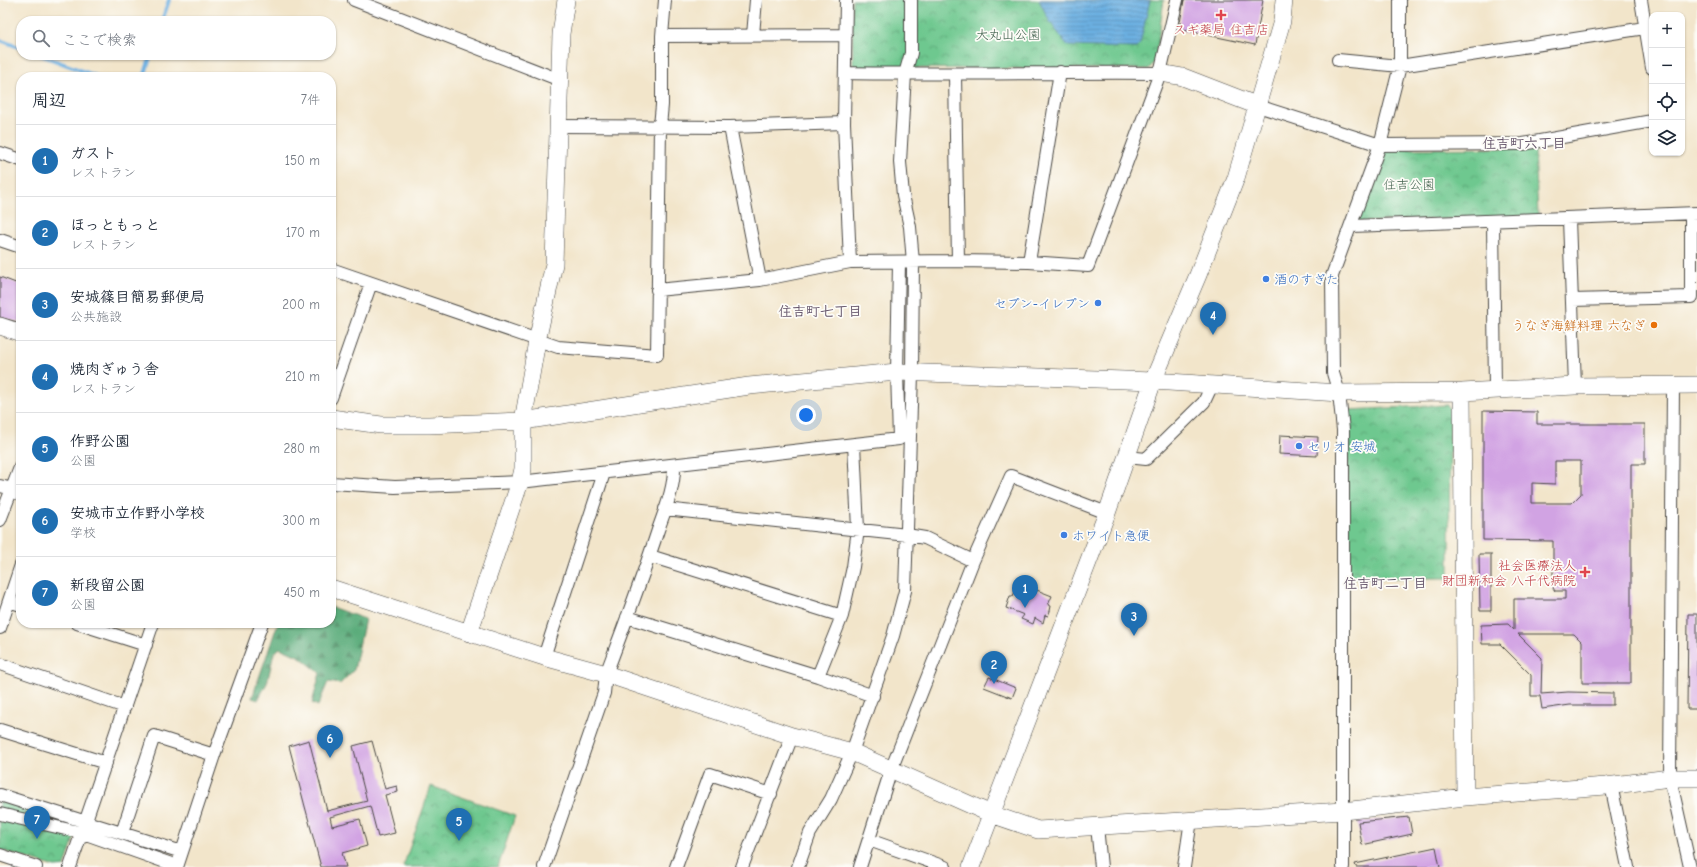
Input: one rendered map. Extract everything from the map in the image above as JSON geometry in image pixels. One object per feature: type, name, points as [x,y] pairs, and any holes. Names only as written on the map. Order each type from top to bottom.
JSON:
[{"type":"street","points":[[354,0],[560,80]]},
{"type":"street","points":[[469,632],[523,470],[523,421],[537,341],[554,264],[561,34],[566,0]]},
{"type":"street","points":[[336,271],[558,347],[657,355],[656,290],[660,126],[662,105],[662,36],[665,0]]},
{"type":"street","points":[[753,35],[756,0]]},
{"type":"street","points":[[846,0],[844,124],[850,262]]},
{"type":"street","points":[[336,483],[395,487],[520,482],[899,438],[913,262],[910,227],[900,162],[905,74],[911,53],[911,0]]},
{"type":"street","points":[[656,290],[760,280],[850,262],[1029,262],[1088,266],[1160,73],[1178,0]]},
{"type":"street","points":[[971,867],[1107,513],[1153,381],[1198,275],[1236,178],[1282,21],[1284,0]]},
{"type":"street","points":[[1343,867],[1343,430],[1338,393],[1333,373],[1332,276],[1352,226],[1380,145],[1400,66],[1400,0]]},
{"type":"street","points":[[1641,0],[1649,51]]},
{"type":"street","points":[[1338,60],[1400,66],[1645,28]]},
{"type":"street","points":[[662,36],[846,35]]},
{"type":"street","points":[[1029,262],[1060,72]]},
{"type":"street","points":[[846,73],[1160,73],[1183,77],[1258,106],[1380,145],[1523,144],[1649,122]]},
{"type":"street","points":[[955,74],[958,261]]},
{"type":"street","points":[[559,126],[730,127],[844,124]]},
{"type":"street","points":[[730,127],[760,280]]},
{"type":"street","points":[[0,153],[16,158]]},
{"type":"street","points":[[1352,226],[1493,222],[1694,213],[1691,297],[1572,300]]},
{"type":"street","points":[[1569,218],[1575,386]]},
{"type":"street","points":[[1493,222],[1495,389]]},
{"type":"street","points":[[0,240],[16,245]]},
{"type":"street","points":[[798,867],[810,833],[831,798],[852,752],[893,636],[905,591],[907,535],[904,373],[898,262]]},
{"type":"street","points":[[336,384],[371,283]]},
{"type":"street","points":[[0,326],[16,331]]},
{"type":"street","points":[[336,419],[381,425],[430,425],[523,421],[674,396],[748,386],[904,373],[1153,381],[1338,393],[1462,392],[1495,389],[1575,386],[1697,385]]},
{"type":"street","points":[[1126,457],[1146,459],[1204,402],[1212,385]]},
{"type":"street","points":[[1673,386],[1670,778],[1690,867]]},
{"type":"street","points":[[1462,392],[1465,798]]},
{"type":"street","points":[[818,676],[842,616],[858,530],[854,444]]},
{"type":"street","points":[[544,867],[604,693],[606,674],[650,556],[674,475],[674,465]]},
{"type":"street","points":[[544,657],[604,473]]},
{"type":"street","points":[[860,867],[891,770],[973,562],[1012,476],[1107,513]]},
{"type":"street","points":[[0,520],[16,478]]},
{"type":"street","points":[[665,509],[925,538],[973,562]]},
{"type":"street","points":[[650,556],[842,616]]},
{"type":"street","points":[[0,628],[16,581]]},
{"type":"street","points":[[336,590],[544,657],[606,674],[792,736],[852,752],[992,814],[1038,830],[1343,811],[1670,778],[1697,778]]},
{"type":"street","points":[[9,601],[16,603]]},
{"type":"street","points":[[627,617],[818,676],[873,696]]},
{"type":"street","points":[[93,628],[146,645]]},
{"type":"street","points":[[70,867],[83,833],[151,628]]},
{"type":"street","points":[[0,814],[83,833],[177,866],[214,755],[260,628]]},
{"type":"street","points":[[0,664],[125,706]]},
{"type":"street","points":[[0,730],[106,763]]},
{"type":"street","points":[[122,833],[154,736],[214,755]]},
{"type":"street","points":[[742,867],[792,736]]},
{"type":"street","points":[[676,867],[710,774],[770,794]]},
{"type":"street","points":[[1611,785],[1628,867]]},
{"type":"street","points":[[0,795],[182,852]]},
{"type":"street","points":[[1184,867],[1191,820]]},
{"type":"street","points":[[1097,826],[1101,867]]},
{"type":"street","points":[[869,840],[945,867]]},
{"type":"street","points":[[0,855],[36,867]]},
{"type":"green space","name":"大丸山公園","points":[[852,0],[1164,0],[1155,61],[1149,69],[855,68],[853,65]]},
{"type":"green space","name":"住吉公園","points":[[1535,148],[1538,216],[1358,222],[1384,149]]},
{"type":"green space","points":[[1447,405],[1450,408],[1449,578],[1348,578],[1348,410]]},
{"type":"green space","points":[[336,609],[365,619],[354,670],[340,684],[328,682],[318,706],[312,703],[320,673],[300,657],[280,648],[274,653],[267,683],[258,700],[252,698],[276,628],[336,628]]},
{"type":"green space","points":[[431,786],[515,816],[498,867],[403,867]]},
{"type":"green space","points":[[0,801],[74,825],[77,829],[65,866],[55,867],[0,850]]},
{"type":"water","points":[[1039,0],[1150,0],[1140,44],[1136,48],[1068,46],[1050,22]]},
{"type":"building","name":"スギ薬局 住吉店","points":[[1184,0],[1263,0],[1255,45],[1179,29]]},
{"type":"building","points":[[0,277],[16,283],[16,322],[0,317]]},
{"type":"building","points":[[1483,411],[1537,412],[1537,424],[1645,424],[1645,464],[1631,464],[1631,683],[1582,683],[1582,642],[1574,634],[1518,634],[1542,658],[1541,694],[1568,692],[1613,693],[1613,705],[1570,705],[1542,709],[1540,696],[1531,696],[1531,675],[1500,644],[1482,644],[1481,625],[1508,624],[1514,630],[1514,599],[1565,599],[1565,591],[1555,591],[1553,588],[1553,541],[1483,540]],"holes":[[[1555,461],[1581,461],[1581,494],[1572,503],[1532,503],[1532,483],[1555,484]]]},
{"type":"building","name":"セリオ 安城","points":[[1280,435],[1318,437],[1317,456],[1279,454]]},
{"type":"building","points":[[1479,554],[1491,554],[1491,611],[1480,611]]},
{"type":"building","points":[[1019,583],[1052,596],[1048,605],[1051,606],[1050,611],[1048,616],[1045,615],[1043,623],[1035,618],[1033,624],[1021,619],[1024,615],[1006,608],[1010,596],[1013,596]]},
{"type":"building","points":[[1688,614],[1697,614],[1697,709],[1687,709]]},
{"type":"building","points":[[989,677],[1016,688],[1012,698],[984,687]]},
{"type":"building","points":[[309,740],[327,811],[367,801],[353,746],[372,741],[385,789],[397,786],[398,792],[385,795],[395,833],[378,837],[370,806],[330,817],[332,826],[360,819],[367,846],[342,853],[346,867],[321,867],[289,746]]},
{"type":"building","points":[[1409,817],[1412,834],[1362,845],[1358,822]]},
{"type":"building","points":[[1436,847],[1440,867],[1356,867],[1355,864]]},
{"type":"waterway","points":[[164,16],[169,0]]},
{"type":"waterway","points":[[0,40],[16,46]]},
{"type":"waterway","points":[[53,60],[86,72]]},
{"type":"waterway","points":[[146,72],[149,60]]},
{"type":"place","name":"スギ薬局 住吉店","points":[[1221,15]]},
{"type":"place","name":"酒のすぎた","points":[[1266,279]]},
{"type":"place","name":"セブン-イレブン","points":[[1098,303]]},
{"type":"place","name":"うなぎ海鮮料理 六なぎ","points":[[1654,325]]},
{"type":"place","name":"焼肉ぎゅう舎","points":[[1213,335]]},
{"type":"place","name":"セリオ 安城","points":[[1299,446]]},
{"type":"place","name":"ホワイト急便","points":[[1064,535]]},
{"type":"place","name":"社会医療法人 財団新和会 八千代病院","points":[[1585,572]]},
{"type":"place","name":"ガスト","points":[[1025,608]]},
{"type":"place","name":"安城篠目簡易郵便局","points":[[1134,636]]},
{"type":"place","name":"ほっともっと","points":[[994,684]]},
{"type":"place","name":"安城市立作野小学校","points":[[330,758]]},
{"type":"place","name":"新段留公園","points":[[37,839]]},
{"type":"place","name":"作野公園","points":[[459,841]]},
{"type":"district","name":"住吉町六丁目","points":[[1524,143]]},
{"type":"district","name":"住吉町七丁目","points":[[820,311]]},
{"type":"district","name":"住吉町二丁目","points":[[1385,583]]}]
